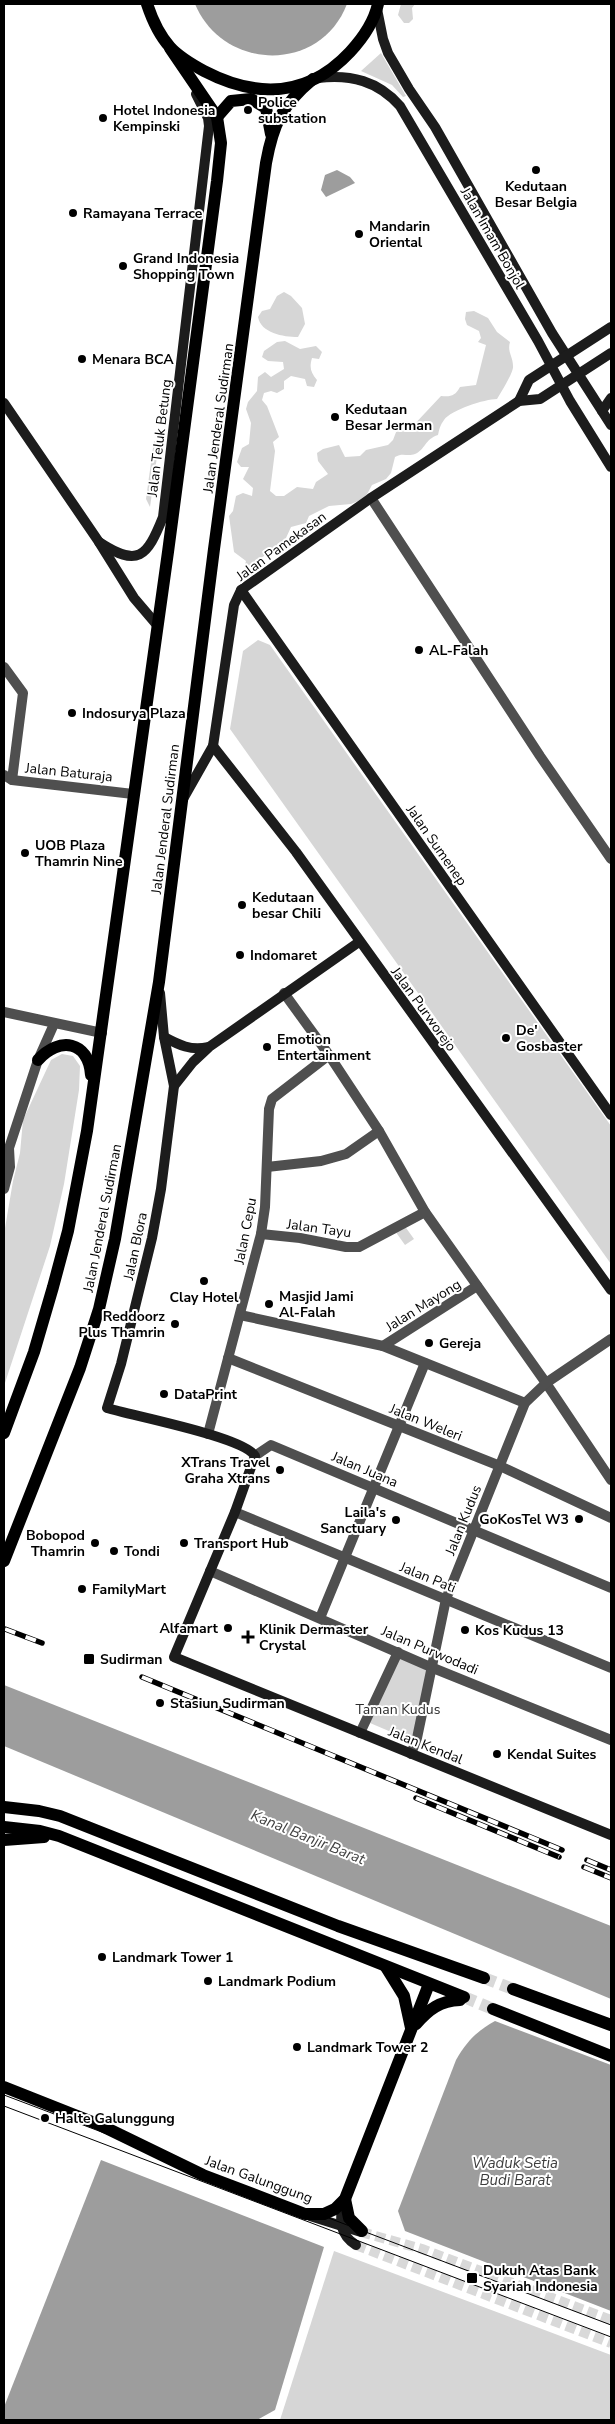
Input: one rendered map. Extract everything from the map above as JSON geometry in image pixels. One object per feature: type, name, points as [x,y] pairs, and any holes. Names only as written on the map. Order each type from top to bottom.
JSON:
[{"type":"main road","points":[[4,1433],[34,1352],[68,1231],[87,1131],[102,1032],[221,143],[217,117],[153,22],[147,4]]},
{"type":"main road","points":[[170,48],[192,64],[234,85],[270,90],[289,88],[313,79],[329,70],[350,52],[365,33],[377,6]]},
{"type":"main road","name":"Jalan Jenderal Sudirman","points":[[4,1560],[80,1368],[99,1309],[116,1239],[159,982],[214,549],[271,134],[291,98],[313,79]]},
{"type":"main road","points":[[217,117],[231,101],[251,100],[266,108],[271,134]]},
{"type":"main road","points":[[38,1060],[48,1049],[56,1046],[75,1047],[89,1061],[92,1090]]},
{"type":"main road","points":[[4,1807],[60,1816],[338,1926],[484,1978]]},
{"type":"main road","points":[[4,1827],[40,1831],[59,1836],[383,1963],[462,1999],[440,2003],[431,2008],[411,2030]]},
{"type":"main road","points":[[4,1840],[59,1836]]},
{"type":"main road","points":[[383,1963],[393,1974],[404,1996],[411,2030]]},
{"type":"main road","points":[[361,2231],[348,2218],[345,2199],[429,1984]]},
{"type":"main road","points":[[513,1989],[611,2025]]},
{"type":"main road","points":[[493,2009],[611,2056]]},
{"type":"main road","name":"Jalan Galunggung","points":[[4,2087],[91,2121],[203,2175],[305,2214],[324,2214],[335,2209],[345,2199]]},
{"type":"street","name":"Jalan Imam Bonjol","points":[[377,6],[383,40],[388,53],[409,89],[435,127],[567,356],[611,425]]},
{"type":"street","name":"Jalan Teluk Betung","points":[[100,542],[122,556],[140,554],[152,541],[163,517],[210,126],[186,70]]},
{"type":"street","name":"Jalan Imam Bonjol","points":[[313,79],[336,76],[355,78],[390,94],[400,106],[611,467]]},
{"type":"street","name":"Jalan Pamekasan","points":[[519,401],[529,380],[611,326]]},
{"type":"street","name":"Jalan Pamekasan","points":[[183,800],[213,746],[234,605],[241,590],[371,498],[519,401],[540,399],[611,353]]},
{"type":"street","points":[[602,411],[611,398]]},
{"type":"street","name":"Jalan Teluk Betung","points":[[4,403],[100,542],[134,598],[157,625]]},
{"type":"street","points":[[371,498],[540,756],[611,859]]},
{"type":"street","name":"Jalan Sumenep","points":[[241,590],[611,1115]]},
{"type":"street","points":[[4,667],[23,693],[8,777]]},
{"type":"street","name":"Jalan Purworejo","points":[[213,746],[296,852],[358,942],[611,1290]]},
{"type":"street","name":"Jalan Baturaja","points":[[8,777],[133,794]]},
{"type":"street","points":[[174,1086],[209,1047],[358,942]]},
{"type":"street","name":"Jalan Blora","points":[[159,982],[164,1037],[174,1086],[161,1189],[152,1238],[121,1364],[107,1408],[208,1434]]},
{"type":"street","points":[[284,993],[329,1055],[379,1131],[425,1212],[546,1383],[611,1480]]},
{"type":"street","points":[[4,1012],[54,1024],[102,1032]]},
{"type":"street","points":[[4,1190],[10,1167],[6,1152],[38,1060],[54,1024]]},
{"type":"street","points":[[164,1037],[198,1050],[209,1047]]},
{"type":"street","name":"Jalan Cepu","points":[[208,1434],[261,1234],[266,1207],[269,1109],[272,1099],[329,1055]]},
{"type":"street","points":[[268,1167],[321,1161],[346,1154],[379,1131]]},
{"type":"street","name":"Jalan Tayu","points":[[261,1234],[300,1238],[346,1247],[359,1247],[425,1212]]},
{"type":"street","name":"Jalan Mayong","points":[[383,1346],[477,1286]]},
{"type":"street","points":[[240,1315],[383,1346],[525,1403]]},
{"type":"street","name":"Jalan Kudus","points":[[410,1754],[417,1738],[446,1599],[525,1403],[546,1383],[611,1340]]},
{"type":"street","name":"Jalan Weleri","points":[[228,1358],[500,1466],[611,1518]]},
{"type":"street","points":[[320,1618],[425,1363]]},
{"type":"street","points":[[208,1434],[242,1446],[255,1456],[235,1512],[210,1572]]},
{"type":"street","name":"Jalan Juana","points":[[255,1456],[271,1444],[611,1588]]},
{"type":"street","name":"Jalan Pati","points":[[235,1512],[611,1668]]},
{"type":"street","name":"Jalan Purwodadi","points":[[210,1572],[433,1668],[611,1740]]},
{"type":"street","name":"Jalan Kendal","points":[[210,1572],[174,1657],[611,1835]]},
{"type":"street","points":[[360,1733],[398,1652]]},
{"type":"street","points":[[345,2199],[341,2212],[341,2226],[348,2239],[356,2245]]},
{"type":"street","points":[[305,2214],[361,2231]]},
{"type":"green space","points":[[401,4],[415,4],[412,8],[413,19],[409,23],[404,23],[398,15]]},
{"type":"green space","points":[[381,53],[406,96],[403,97],[392,85],[361,71]]},
{"type":"green space","points":[[284,292],[291,296],[302,308],[305,324],[298,337],[280,335],[268,330],[263,327],[258,317],[262,311],[270,309],[277,296]]},
{"type":"green space","points":[[474,311],[488,318],[497,332],[510,342],[509,349],[513,369],[497,399],[469,406],[448,416],[439,429],[438,435],[430,439],[421,450],[412,455],[395,457],[391,473],[386,479],[372,485],[365,498],[351,504],[329,506],[309,516],[306,523],[291,527],[281,549],[260,558],[251,569],[244,568],[246,561],[234,552],[229,516],[233,511],[236,496],[243,493],[252,496],[253,488],[243,479],[249,467],[241,467],[237,462],[242,448],[249,444],[251,423],[246,409],[248,402],[257,391],[258,377],[265,372],[271,377],[284,369],[283,362],[268,361],[262,357],[264,351],[277,342],[285,341],[300,349],[316,346],[322,352],[319,359],[312,358],[311,362],[311,370],[317,380],[314,387],[307,386],[305,379],[291,376],[284,381],[284,389],[277,393],[271,391],[264,393],[262,400],[267,406],[279,437],[273,442],[275,451],[270,491],[276,496],[284,496],[297,487],[313,489],[316,482],[328,474],[318,461],[317,453],[323,449],[339,445],[345,457],[360,456],[366,450],[388,445],[393,440],[398,427],[403,425],[410,429],[441,396],[452,395],[460,387],[476,385],[486,345],[478,342],[481,338],[479,331],[467,325],[465,319],[466,312]]},
{"type":"green space","points":[[154,441],[159,442],[150,507],[146,499]]},
{"type":"green space","points":[[258,640],[270,645],[611,1126],[611,1264],[230,729],[243,651]]},
{"type":"green space","points":[[62,1054],[73,1056],[80,1066],[79,1090],[64,1184],[50,1246],[4,1386],[4,1234],[20,1153],[23,1120],[51,1060]]},
{"type":"green space","points":[[404,1225],[414,1239],[405,1245],[395,1231]]},
{"type":"green space","name":"Taman Kudus","points":[[398,1657],[427,1670],[414,1732],[410,1740],[370,1723]]},
{"type":"green space","points":[[334,2251],[611,2355],[611,2420],[280,2420]]},
{"type":"water","points":[[195,4],[347,4],[334,27],[316,43],[294,52],[271,55],[248,52],[227,42],[208,26]]},
{"type":"water","points":[[337,170],[350,177],[355,183],[326,197],[321,190],[325,175]]},
{"type":"water","name":"Kanal Banjir Barat","points":[[4,1685],[611,1926],[611,1999],[4,1746]]},
{"type":"water","name":"Waduk Setia Budi Barat","points":[[495,2021],[611,2065],[611,2311],[405,2231],[398,2211],[456,2060],[472,2037]]},
{"type":"water","points":[[101,2160],[324,2247],[275,2410],[257,2420],[4,2420],[4,2407]]},
{"type":"tunnel","points":[[484,1978],[513,1989]]},
{"type":"tunnel","points":[[464,1997],[493,2009]]},
{"type":"tunnel","points":[[361,2232],[422,2249],[611,2320]]},
{"type":"tunnel","points":[[356,2245],[611,2343]]},
{"type":"tram line","points":[[4,2095],[611,2325]]},
{"type":"tram line","points":[[4,2106],[611,2337]]},
{"type":"railway","points":[[5,1629],[42,1643]]},
{"type":"railway","points":[[142,1677],[562,1850]]},
{"type":"railway","points":[[416,1798],[559,1857]]},
{"type":"railway","points":[[587,1860],[611,1870]]},
{"type":"railway","points":[[584,1867],[611,1878]]},
{"type":"place","name":"Police substation","points":[[248,110]]},
{"type":"place","name":"Hotel Indonesia Kempinski","points":[[103,118]]},
{"type":"place","name":"Kedutaan Besar Belgia","points":[[536,170]]},
{"type":"place","name":"Ramayana Terrace","points":[[73,213]]},
{"type":"place","name":"Mandarin Oriental","points":[[359,234]]},
{"type":"place","name":"Grand Indonesia Shopping Town","points":[[123,266]]},
{"type":"place","name":"Menara BCA","points":[[82,359]]},
{"type":"place","name":"Kedutaan Besar Jerman","points":[[335,417]]},
{"type":"place","name":"AL-Falah","points":[[419,650]]},
{"type":"place","name":"Indosurya Plaza","points":[[72,713]]},
{"type":"place","name":"UOB Plaza Thamrin Nine","points":[[25,853]]},
{"type":"place","name":"Kedutaan besar Chili","points":[[242,905]]},
{"type":"place","name":"Indomaret","points":[[240,955]]},
{"type":"place","name":"De' Gosbaster","points":[[506,1038]]},
{"type":"place","name":"Emotion Entertainment","points":[[267,1047]]},
{"type":"place","name":"Clay Hotel","points":[[204,1281]]},
{"type":"place","name":"Masjid Jami Al-Falah","points":[[269,1304]]},
{"type":"place","name":"Reddoorz Plus Thamrin","points":[[175,1324]]},
{"type":"place","name":"Gereja","points":[[429,1343]]},
{"type":"place","name":"DataPrint","points":[[164,1394]]},
{"type":"place","name":"XTrans Travel Graha Xtrans","points":[[280,1470]]},
{"type":"place","name":"GoKosTel W3","points":[[579,1519]]},
{"type":"place","name":"Laila's Sanctuary","points":[[396,1520]]},
{"type":"place","name":"Bobopod Thamrin","points":[[95,1543]]},
{"type":"place","name":"Transport Hub","points":[[184,1543]]},
{"type":"place","name":"Tondi","points":[[114,1551]]},
{"type":"place","name":"FamilyMart","points":[[82,1589]]},
{"type":"place","name":"Alfamart","points":[[228,1628]]},
{"type":"place","name":"Kos Kudus 13","points":[[465,1630]]},
{"type":"place","name":"Klinik Dermaster Crystal","points":[[248,1637]]},
{"type":"place","name":"Sudirman","points":[[89,1659]]},
{"type":"place","name":"Stasiun Sudirman","points":[[160,1703]]},
{"type":"place","name":"Kendal Suites","points":[[497,1754]]},
{"type":"place","name":"Landmark Tower 1","points":[[102,1957]]},
{"type":"place","name":"Landmark Podium","points":[[208,1981]]},
{"type":"place","name":"Landmark Tower 2","points":[[297,2047]]},
{"type":"place","name":"Halte Galunggung","points":[[45,2118]]},
{"type":"place","name":"Dukuh Atas Bank Syariah Indonesia","points":[[472,2278]]}]
